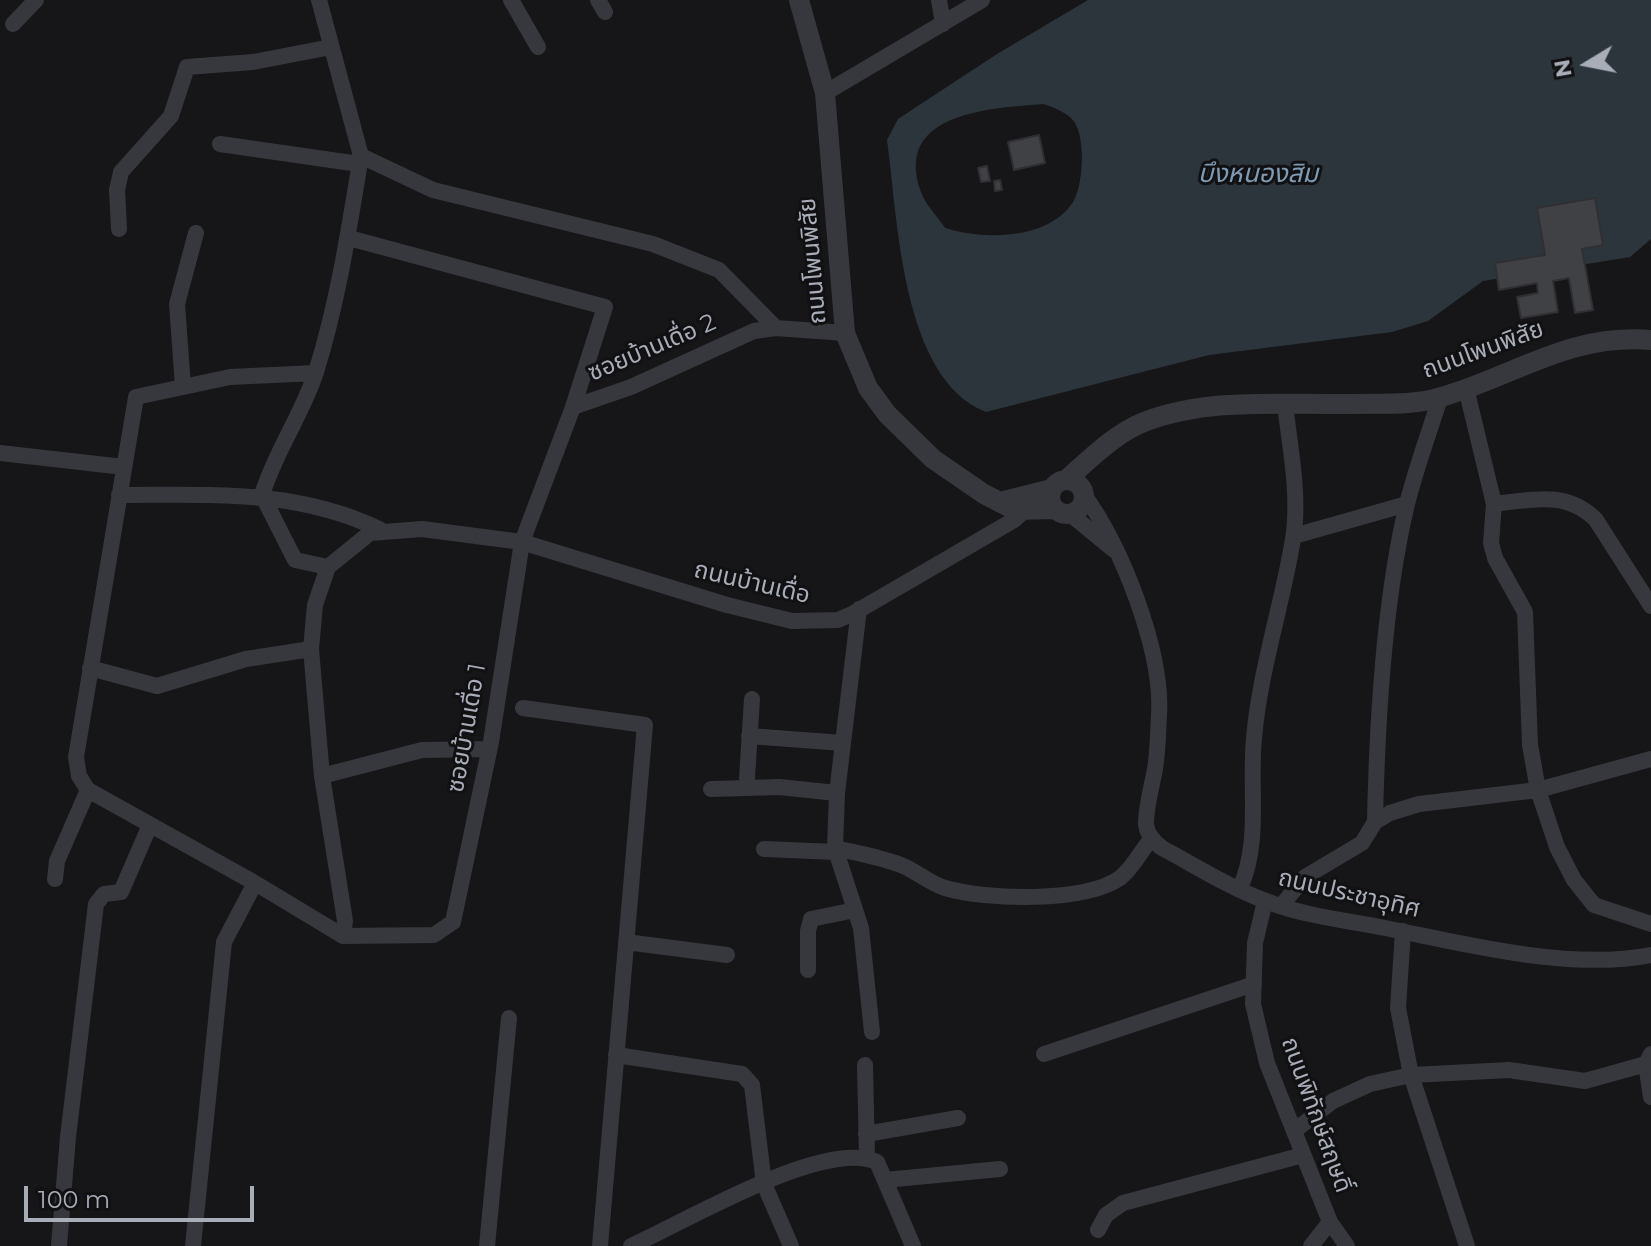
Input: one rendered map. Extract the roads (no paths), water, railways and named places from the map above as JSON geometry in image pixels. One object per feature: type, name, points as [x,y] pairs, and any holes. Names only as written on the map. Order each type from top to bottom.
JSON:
[{"type":"street","points":[[13,24],[36,0]]},
{"type":"street","points":[[319,0],[360,160],[349,238],[315,373],[274,460],[262,495],[295,560],[328,567]]},
{"type":"street","points":[[511,0],[538,47]]},
{"type":"street","name":"ถนนโพนพิสัย","points":[[799,0],[825,93],[845,333],[868,388],[887,414],[933,459],[1000,502],[1026,511]]},
{"type":"street","points":[[939,0],[943,24]]},
{"type":"street","points":[[825,93],[982,0]]},
{"type":"street","points":[[119,229],[117,190],[121,172],[171,116],[187,67],[253,62],[331,47]]},
{"type":"street","points":[[220,144],[360,160],[433,190],[653,244],[719,270],[776,328]]},
{"type":"street","points":[[183,387],[177,304],[196,233]]},
{"type":"street","points":[[349,238],[605,307],[573,407]]},
{"type":"street","name":"ซอยบ้านเดื่อ 2","points":[[522,542],[573,407],[631,387],[743,335],[776,328],[845,333]]},
{"type":"street","name":"ถนนโพนพิสัย","points":[[1064,495],[1102,449],[1142,423],[1175,412],[1221,405],[1440,398],[1567,347],[1605,340],[1651,340]]},
{"type":"street","points":[[315,373],[230,377],[136,397],[76,757],[79,776],[88,790],[343,936],[345,921],[322,776],[311,649],[315,605],[328,567],[351,546],[381,530]]},
{"type":"street","points":[[1466,388],[1494,504],[1491,543],[1495,558],[1525,612],[1530,745],[1538,790],[1557,847],[1574,880],[1594,905],[1651,924]]},
{"type":"street","points":[[1273,903],[1305,877],[1362,843],[1375,822],[1376,751],[1395,574],[1407,504],[1440,398]]},
{"type":"street","points":[[1240,888],[1252,862],[1254,737],[1266,659],[1294,536],[1292,467],[1285,405]]},
{"type":"street","points":[[0,453],[124,467]]},
{"type":"street","points":[[119,495],[262,495],[345,515],[381,530]]},
{"type":"street","points":[[764,849],[836,850],[902,865],[940,887],[962,893],[1020,896],[1072,894],[1110,884],[1123,875],[1151,839],[1146,825],[1157,757],[1160,696],[1151,649],[1119,554],[1105,523],[1064,495],[1000,502]]},
{"type":"street","points":[[1026,511],[1064,495]]},
{"type":"street","points":[[1494,504],[1553,499],[1570,501],[1584,508],[1596,520],[1651,606]]},
{"type":"street","points":[[1294,536],[1407,504]]},
{"type":"street","name":"ถนนบ้านเดื่อ","points":[[381,530],[422,529],[522,542],[727,605],[792,621],[838,620],[1026,511]]},
{"type":"street","name":"ซอยบ้านเดื่อ 1","points":[[343,936],[434,935],[453,922],[489,749],[522,542]]},
{"type":"street","points":[[859,609],[837,793],[836,850],[861,928],[872,1032]]},
{"type":"street","points":[[90,668],[157,686],[246,659],[311,649]]},
{"type":"street","points":[[747,778],[752,699]]},
{"type":"street","points":[[523,708],[645,725],[600,1246]]},
{"type":"street","points":[[749,736],[843,743]]},
{"type":"street","points":[[322,776],[422,750],[489,749]]},
{"type":"street","points":[[1375,822],[1419,804],[1538,790],[1651,759]]},
{"type":"street","points":[[711,789],[779,787],[837,793]]},
{"type":"street","points":[[55,879],[57,861],[88,790]]},
{"type":"street","points":[[59,1246],[68,1137],[96,904],[104,894],[121,892],[150,825]]},
{"type":"street","name":"ถนนประชาอุทิศ","points":[[1151,839],[1273,903],[1403,931],[1576,960],[1622,960],[1651,955]]},
{"type":"street","points":[[193,1246],[224,942],[255,883]]},
{"type":"street","name":"ถนนพิทักษ์สฤษดิ์","points":[[1273,903],[1255,943],[1253,1004],[1267,1063],[1330,1222],[1347,1246]]},
{"type":"street","points":[[808,970],[811,919],[855,910]]},
{"type":"street","points":[[1403,931],[1398,1008],[1411,1075],[1467,1246]]},
{"type":"street","points":[[626,942],[727,955]]},
{"type":"street","points":[[1044,1054],[1254,984]]},
{"type":"street","points":[[487,1246],[509,1018]]},
{"type":"street","points":[[616,1055],[742,1074],[752,1085],[764,1184],[791,1246]]},
{"type":"street","points":[[1294,1131],[1333,1101],[1370,1084],[1411,1075],[1509,1070],[1585,1081],[1648,1059],[1651,1097]]},
{"type":"street","points":[[865,1065],[867,1157]]},
{"type":"street","points":[[866,1134],[958,1118]]},
{"type":"street","points":[[1098,1230],[1106,1215],[1123,1203],[1303,1155]]},
{"type":"street","points":[[631,1246],[663,1239],[764,1184],[827,1158],[867,1157],[877,1162],[913,1246]]},
{"type":"street","points":[[885,1180],[1000,1169]]},
{"type":"street","points":[[1311,1246],[1330,1222]]},
{"type":"water","name":"บึงหนองสิม","points":[[1088,0],[1651,0],[1651,239],[1630,257],[1483,281],[1428,321],[1392,332],[1209,355],[986,412],[958,394],[936,367],[920,332],[901,252],[887,140],[898,119],[997,54]],"holes":[[[1043,104],[1071,118],[1080,135],[1081,174],[1071,205],[1060,217],[1030,231],[995,235],[945,228],[921,192],[916,165],[921,145],[934,130],[952,120],[999,108]]]}]
